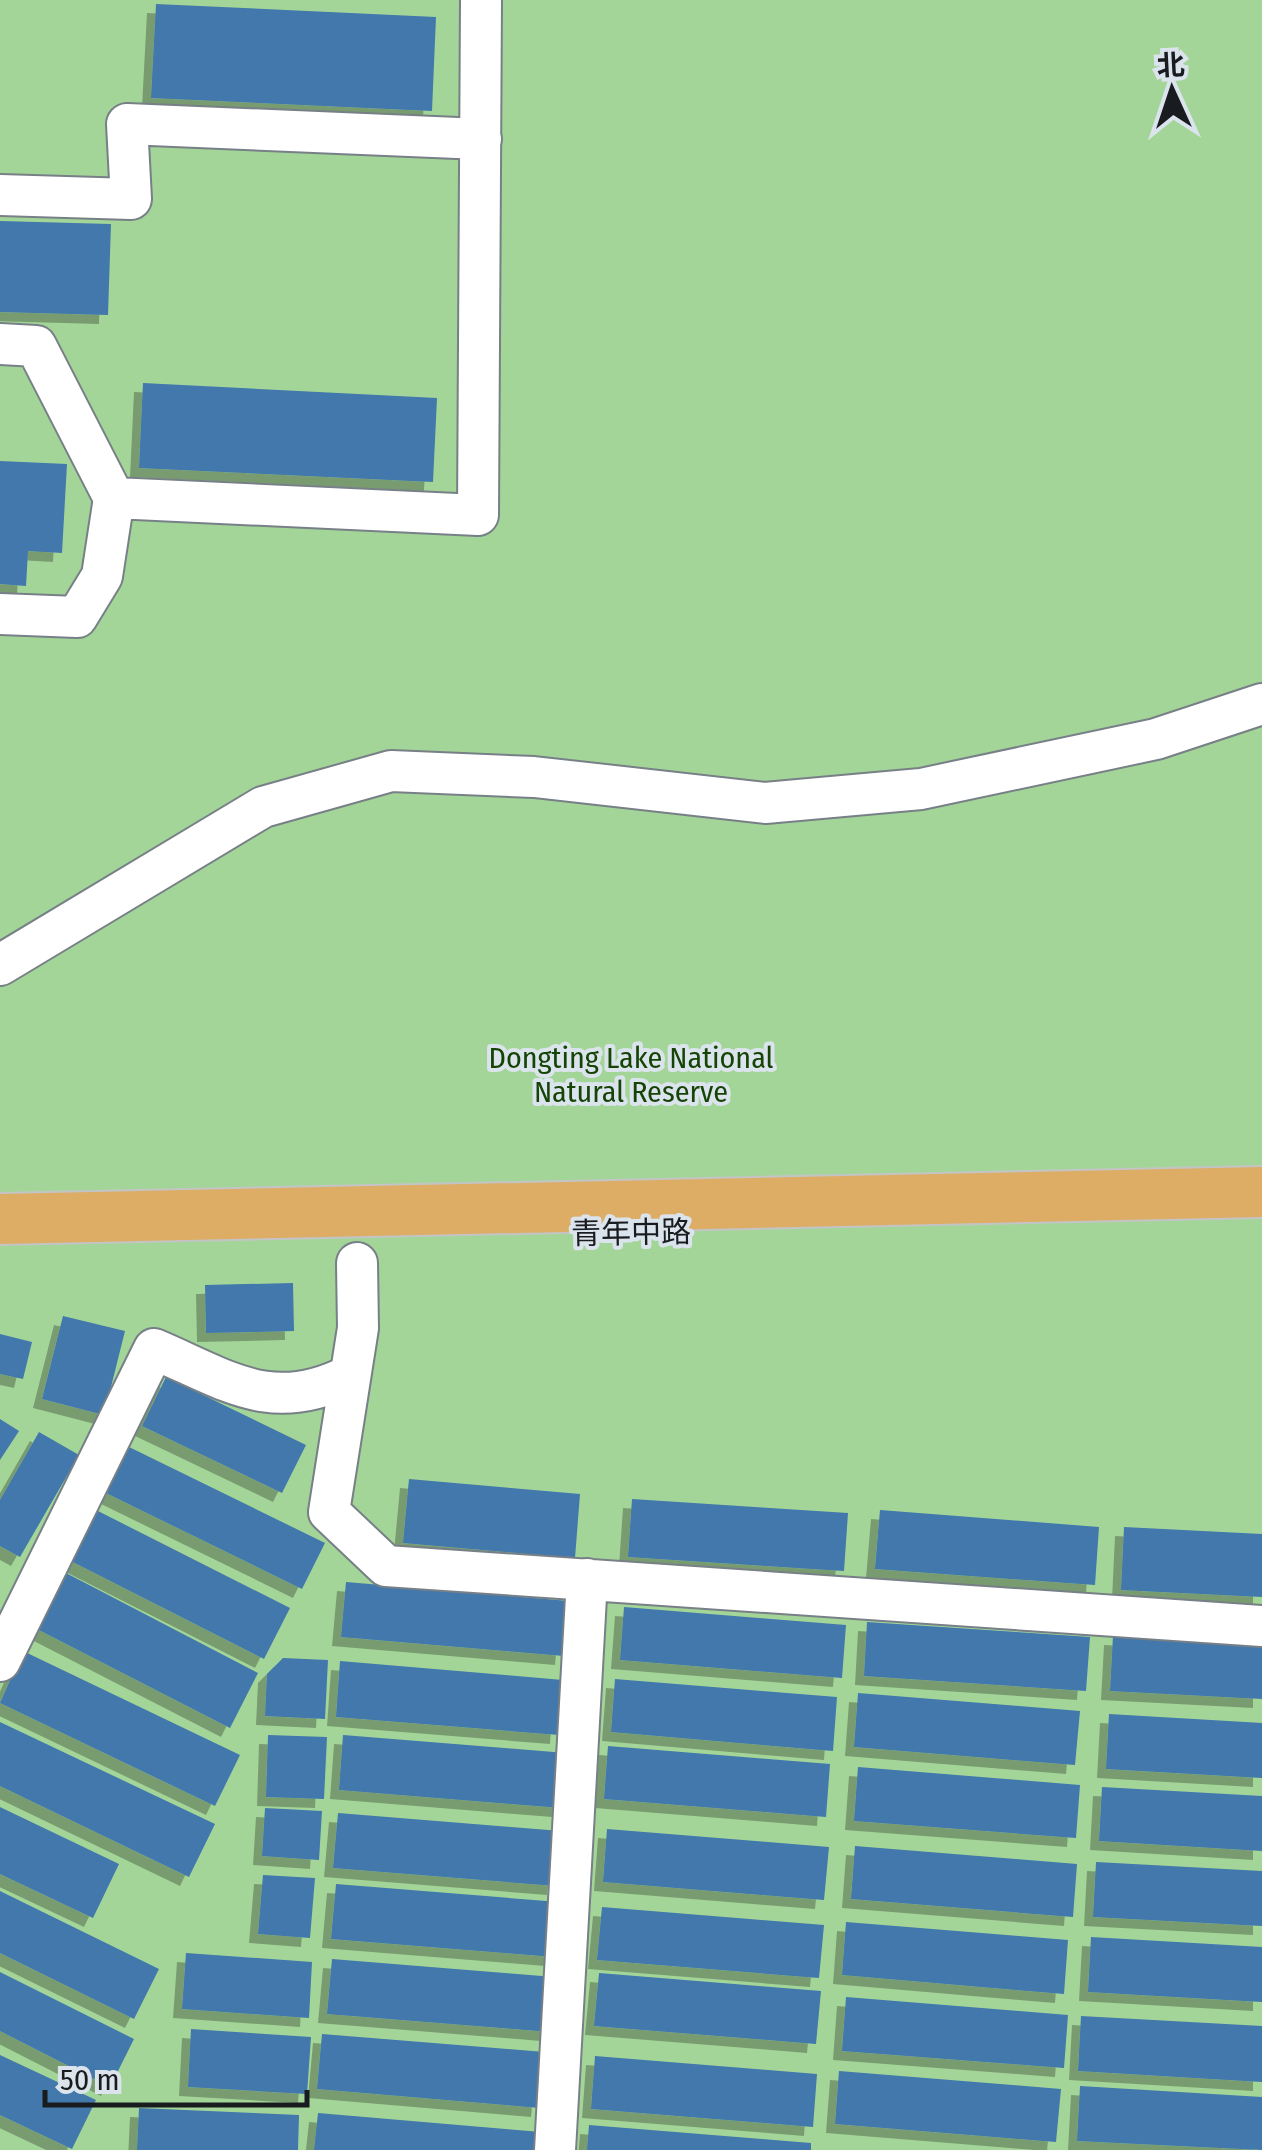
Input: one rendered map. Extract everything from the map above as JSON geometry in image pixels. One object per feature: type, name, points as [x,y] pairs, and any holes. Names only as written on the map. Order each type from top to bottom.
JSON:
[{"type":"main road","points":[[0,1218],[1262,1192]]},
{"type":"main road","name":"青年中路","points":[[0,1244],[1262,1222]]},
{"type":"street","points":[[114,498],[478,515],[482,0]]},
{"type":"street","points":[[0,195],[131,199],[127,124],[480,139]]},
{"type":"street","points":[[0,344],[36,346],[114,498],[102,576],[77,617],[0,614]]},
{"type":"street","points":[[0,965],[263,807],[391,771],[534,776],[766,803],[921,789],[1156,739],[1262,704]]},
{"type":"street","points":[[357,1263],[358,1328],[329,1512],[386,1566],[1262,1626]]},
{"type":"street","points":[[0,1661],[154,1349],[265,1395],[323,1389],[350,1375]]},
{"type":"street","points":[[556,2150],[587,1580]]},
{"type":"green space","name":"Dongting Lake National Natural Reserve","points":[[0,0],[1262,0],[1262,2150],[0,2150]]},
{"type":"building","points":[[156,4],[436,17],[432,111],[151,98]]},
{"type":"building","points":[[0,221],[111,224],[108,315],[0,312]]},
{"type":"building","points":[[143,383],[437,398],[433,482],[139,468]]},
{"type":"building","points":[[0,461],[67,464],[62,553],[28,551],[26,586],[0,584]]},
{"type":"building","points":[[293,1283],[294,1331],[206,1333],[205,1285]]},
{"type":"building","points":[[63,1316],[125,1331],[104,1415],[42,1399]]},
{"type":"building","points":[[0,1334],[32,1342],[23,1379],[0,1374]]},
{"type":"building","points":[[166,1377],[306,1445],[282,1493],[142,1426]]},
{"type":"building","points":[[0,1419],[19,1431],[0,1460]]},
{"type":"building","points":[[39,1432],[79,1455],[20,1557],[0,1546],[0,1500]]},
{"type":"building","points":[[127,1446],[325,1543],[302,1589],[104,1492]]},
{"type":"building","points":[[409,1479],[580,1494],[575,1558],[403,1543]]},
{"type":"building","points":[[632,1499],[848,1513],[844,1571],[628,1557]]},
{"type":"building","points":[[94,1509],[290,1608],[264,1659],[67,1559]]},
{"type":"building","points":[[880,1510],[1099,1527],[1095,1585],[875,1569]]},
{"type":"building","points":[[1124,1527],[1262,1534],[1262,1597],[1121,1590]]},
{"type":"building","points":[[66,1573],[258,1673],[230,1728],[37,1629]]},
{"type":"building","points":[[346,1582],[569,1601],[564,1656],[341,1637]]},
{"type":"building","points":[[624,1607],[846,1625],[842,1678],[620,1660]]},
{"type":"building","points":[[867,1622],[1090,1637],[1086,1691],[864,1676]]},
{"type":"building","points":[[1113,1636],[1262,1644],[1262,1699],[1110,1691]]},
{"type":"building","points":[[23,1651],[240,1755],[215,1806],[0,1703]]},
{"type":"building","points":[[283,1658],[328,1660],[325,1719],[265,1716],[267,1674]]},
{"type":"building","points":[[340,1661],[563,1680],[559,1735],[336,1717]]},
{"type":"building","points":[[615,1679],[837,1697],[833,1751],[611,1732]]},
{"type":"building","points":[[858,1693],[1080,1711],[1075,1765],[854,1747]]},
{"type":"building","points":[[1109,1714],[1262,1723],[1262,1778],[1106,1769]]},
{"type":"building","points":[[0,1722],[215,1824],[189,1877],[0,1786]]},
{"type":"building","points":[[268,1735],[327,1737],[324,1799],[266,1797]]},
{"type":"building","points":[[343,1735],[566,1753],[561,1808],[339,1790]]},
{"type":"building","points":[[608,1746],[830,1764],[826,1817],[604,1799]]},
{"type":"building","points":[[858,1767],[1080,1785],[1076,1838],[854,1821]]},
{"type":"building","points":[[1102,1787],[1262,1796],[1262,1851],[1099,1841]]},
{"type":"building","points":[[0,1807],[119,1864],[93,1918],[0,1874]]},
{"type":"building","points":[[265,1808],[322,1811],[319,1860],[262,1856]]},
{"type":"building","points":[[338,1813],[561,1831],[556,1886],[333,1868]]},
{"type":"building","points":[[607,1829],[829,1847],[824,1900],[603,1882]]},
{"type":"building","points":[[855,1846],[1077,1864],[1073,1917],[851,1899]]},
{"type":"building","points":[[1096,1862],[1262,1871],[1262,1926],[1093,1917]]},
{"type":"building","points":[[263,1875],[315,1878],[310,1938],[258,1934]]},
{"type":"building","points":[[336,1884],[559,1902],[554,1957],[331,1939]]},
{"type":"building","points":[[0,1891],[159,1969],[134,2019],[0,1953]]},
{"type":"building","points":[[602,1907],[824,1925],[819,1978],[597,1960]]},
{"type":"building","points":[[846,1922],[1068,1940],[1064,1994],[842,1975]]},
{"type":"building","points":[[1091,1937],[1262,1947],[1262,2002],[1088,1992]]},
{"type":"building","points":[[186,1953],[312,1962],[309,2018],[182,2009]]},
{"type":"building","points":[[332,1959],[554,1977],[550,2032],[327,2014]]},
{"type":"building","points":[[0,1972],[134,2039],[110,2087],[0,2031]]},
{"type":"building","points":[[599,1973],[821,1991],[816,2044],[594,2026]]},
{"type":"building","points":[[846,1997],[1068,2015],[1064,2068],[842,2051]]},
{"type":"building","points":[[1081,2016],[1262,2026],[1262,2082],[1078,2071]]},
{"type":"building","points":[[191,2029],[311,2037],[307,2094],[188,2087]]},
{"type":"building","points":[[322,2034],[545,2052],[540,2108],[317,2089]]},
{"type":"building","points":[[0,2055],[96,2100],[72,2149],[0,2115]]},
{"type":"building","points":[[595,2056],[817,2074],[813,2127],[591,2109]]},
{"type":"building","points":[[839,2071],[1061,2089],[1056,2142],[835,2124]]},
{"type":"building","points":[[1080,2086],[1262,2097],[1262,2150],[1077,2141]]},
{"type":"building","points":[[139,2108],[299,2115],[298,2150],[137,2150]]},
{"type":"building","points":[[318,2113],[541,2132],[539,2150],[314,2150]]},
{"type":"building","points":[[589,2125],[811,2143],[811,2150],[587,2150]]}]
